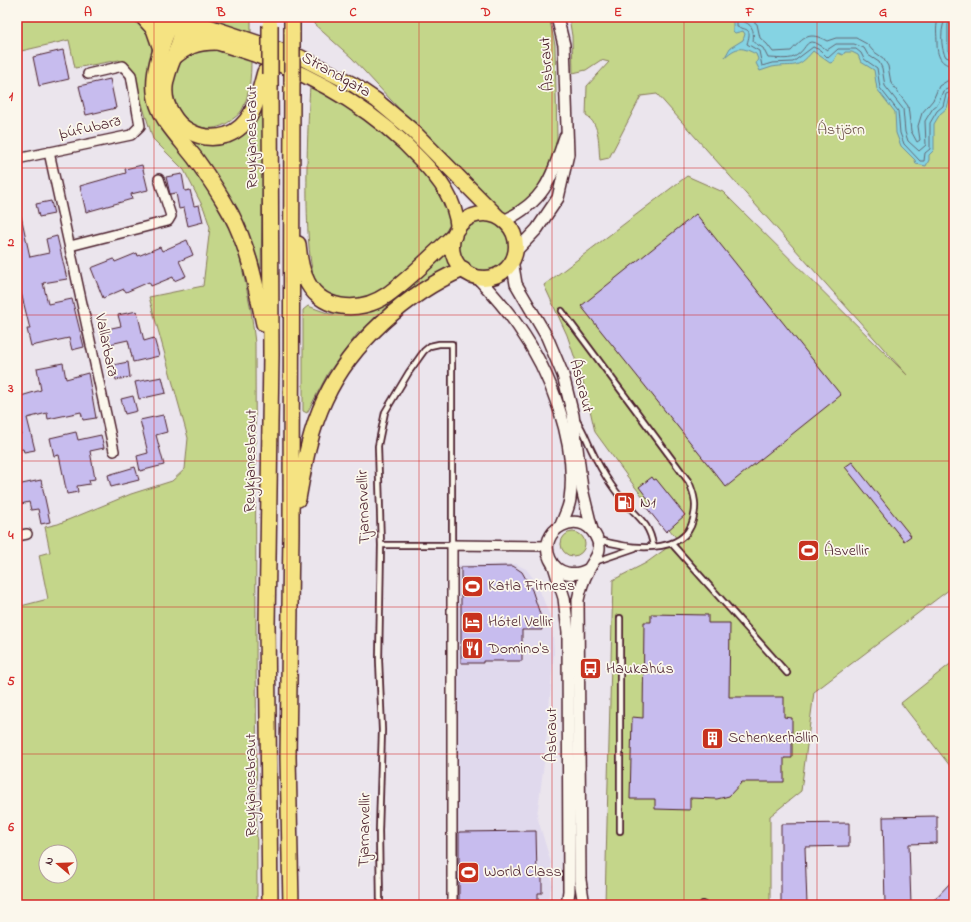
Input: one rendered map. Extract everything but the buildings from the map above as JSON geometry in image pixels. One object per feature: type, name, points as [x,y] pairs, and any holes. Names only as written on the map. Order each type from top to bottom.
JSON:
[{"type":"highway","points":[[143,17],[154,29],[166,54],[166,100],[170,112],[184,129],[207,137],[216,138],[229,134],[242,125],[253,110],[267,73]]},
{"type":"highway","points":[[291,905],[288,757],[291,533],[292,17]]},
{"type":"highway","name":"Reykjanesbraut","points":[[270,21],[270,51],[267,73],[271,355],[267,625],[270,905]]},
{"type":"highway","points":[[178,22],[154,81],[157,105],[171,130],[209,176],[232,215],[249,260],[271,355]]},
{"type":"highway","points":[[166,54],[199,42],[216,42]]},
{"type":"highway","points":[[291,201],[304,276],[314,293],[330,304],[339,307],[360,306],[372,303],[386,295],[456,232]]},
{"type":"highway","points":[[291,533],[314,426],[326,398],[342,370],[364,342],[404,306],[438,282],[463,270]]},
{"type":"main road","name":"Strandgata","points":[[147,17],[178,22],[300,57],[354,86],[376,100],[412,131],[501,219]]},
{"type":"main road","name":"Strandgata","points":[[178,22],[216,42],[272,62],[324,84],[359,106],[383,124],[406,144],[442,185],[454,205],[456,232]]},
{"type":"main road","points":[[480,214],[501,219],[514,234],[514,256],[508,267],[494,276],[477,277],[463,270],[454,255],[456,232],[467,219],[480,214]]},
{"type":"street","name":"Ásbraut","points":[[557,17],[564,45],[568,154],[558,198],[537,229],[514,256],[516,284],[547,337],[563,375],[573,415],[582,489],[595,535]]},
{"type":"street","name":"Þúfubarð","points":[[17,159],[131,135],[140,126],[131,75],[123,66],[88,74]]},
{"type":"street","name":"Ásbraut","points":[[501,219],[524,211],[535,202],[554,171],[566,130]]},
{"type":"street","name":"Vallarbarð","points":[[49,152],[114,451]]},
{"type":"street","points":[[70,246],[168,221],[171,216],[170,210],[160,179]]},
{"type":"street","name":"Ásbraut","points":[[477,277],[507,311],[531,346],[546,376],[560,411],[568,451],[571,488],[569,506],[561,525]]},
{"type":"street","points":[[575,522],[583,524],[595,535],[599,551],[592,565],[583,572],[571,574],[565,573],[554,566],[547,553],[547,546],[553,531],[561,525],[575,522]]},
{"type":"street","points":[[17,536],[27,534]]},
{"type":"street","points":[[452,545],[547,546]]},
{"type":"street","name":"Tjarnarvellir","points":[[452,545],[452,905]]},
{"type":"street","name":"Ásbraut","points":[[584,905],[579,866],[578,600],[583,580],[592,565]]},
{"type":"street","name":"Ásbraut","points":[[554,566],[564,598],[569,648],[569,891],[567,905]]},
{"type":"lane","points":[[562,311],[689,482],[696,500],[694,519],[691,528],[680,541],[672,544],[639,547],[623,546],[595,535]]},
{"type":"lane","name":"Tjarnarvellir","points":[[380,905],[379,831],[382,730],[379,630],[381,544],[377,460],[380,433],[390,401],[424,351],[430,346],[439,344],[452,344],[452,545]]},
{"type":"lane","points":[[573,415],[584,432],[592,452],[614,487],[643,520],[652,536],[653,546]]},
{"type":"lane","points":[[381,544],[452,545]]},
{"type":"lane","points":[[672,544],[787,673]]},
{"type":"lane","points":[[592,565],[639,547]]},
{"type":"lane","points":[[620,618],[620,831]]},
{"type":"shaded area","points":[[516,564],[526,569],[537,583],[552,622],[554,653],[544,763],[537,816],[551,863],[552,885],[546,905],[456,905],[456,565]]},
{"type":"green space","points":[[17,17],[136,17],[144,24],[153,42],[147,91],[160,127],[198,172],[237,243],[251,310],[255,343],[257,905],[17,905],[17,607],[48,599],[39,555],[50,552],[45,527],[58,524],[131,494],[172,481],[185,469],[188,438],[149,297],[203,286],[210,227],[204,209],[184,170],[153,139],[131,69],[119,60],[75,68],[69,40],[17,52]]},
{"type":"green space","points":[[195,17],[251,17],[251,34]]},
{"type":"green space","points":[[314,17],[549,17],[555,45],[557,137],[554,155],[543,184],[526,206],[511,214],[501,214],[493,210],[352,58],[314,24]]},
{"type":"green space","name":"Ásvellir","points":[[569,17],[954,17],[954,586],[814,692],[801,791],[770,816],[770,905],[605,904],[613,580],[646,563],[678,540],[635,487],[595,432],[585,388],[567,335],[544,285],[687,176],[723,192],[907,375],[657,94],[641,96],[609,158],[600,160],[598,135],[594,124],[586,116],[587,86],[609,62],[601,60],[586,70],[573,73],[572,36]]},
{"type":"green space","points":[[219,49],[251,59],[250,85],[247,98],[242,110],[234,118],[221,126],[209,128],[198,126],[188,120],[180,110],[175,99],[173,86],[175,72],[181,62],[190,53]]},
{"type":"green space","points":[[310,85],[361,115],[397,144],[434,185],[449,212],[450,223],[447,230],[429,250],[381,290],[362,300],[350,300],[331,295],[318,286],[313,272],[309,250],[307,221]]},
{"type":"green space","points":[[264,102],[261,269],[244,223],[196,152],[182,136],[207,142]]},
{"type":"green space","points":[[484,220],[494,222],[502,227],[507,235],[509,245],[507,255],[502,263],[494,268],[484,270],[474,268],[466,263],[461,255],[459,245],[461,235],[466,227],[474,222]]},
{"type":"green space","points":[[445,251],[452,266],[425,282],[358,333],[328,373],[307,413],[303,411],[303,310],[308,306],[330,314],[350,314]]},
{"type":"green space","points":[[573,532],[582,535],[585,544],[582,553],[573,556],[564,553],[561,544],[564,535]]},
{"type":"green space","points":[[954,661],[954,771],[901,703]]},
{"type":"water","name":"Ástjörn","points":[[733,17],[954,17],[951,36],[954,55],[954,95],[950,97],[947,108],[940,114],[934,124],[934,150],[929,155],[929,160],[926,166],[916,164],[915,160],[901,146],[896,133],[895,112],[877,89],[874,70],[861,62],[858,55],[852,52],[845,52],[843,55],[838,53],[833,62],[830,63],[813,51],[799,64],[772,67],[760,71],[756,63],[758,59],[756,54],[747,50],[736,49],[725,57],[730,48],[743,40],[745,34],[743,31],[735,33],[733,31]]},
{"type":"place","name":"N1","points":[[624,503]]},
{"type":"place","name":"Ásvellir","points":[[808,551]]},
{"type":"place","name":"Katla Fitness","points":[[473,586]]},
{"type":"place","name":"Hótel Vellir","points":[[472,622]]},
{"type":"place","name":"Domino's","points":[[472,649]]},
{"type":"place","name":"Haukahús","points":[[590,669]]},
{"type":"place","name":"Schenkerhöllin","points":[[712,738]]},
{"type":"place","name":"World Class","points":[[469,872]]}]
